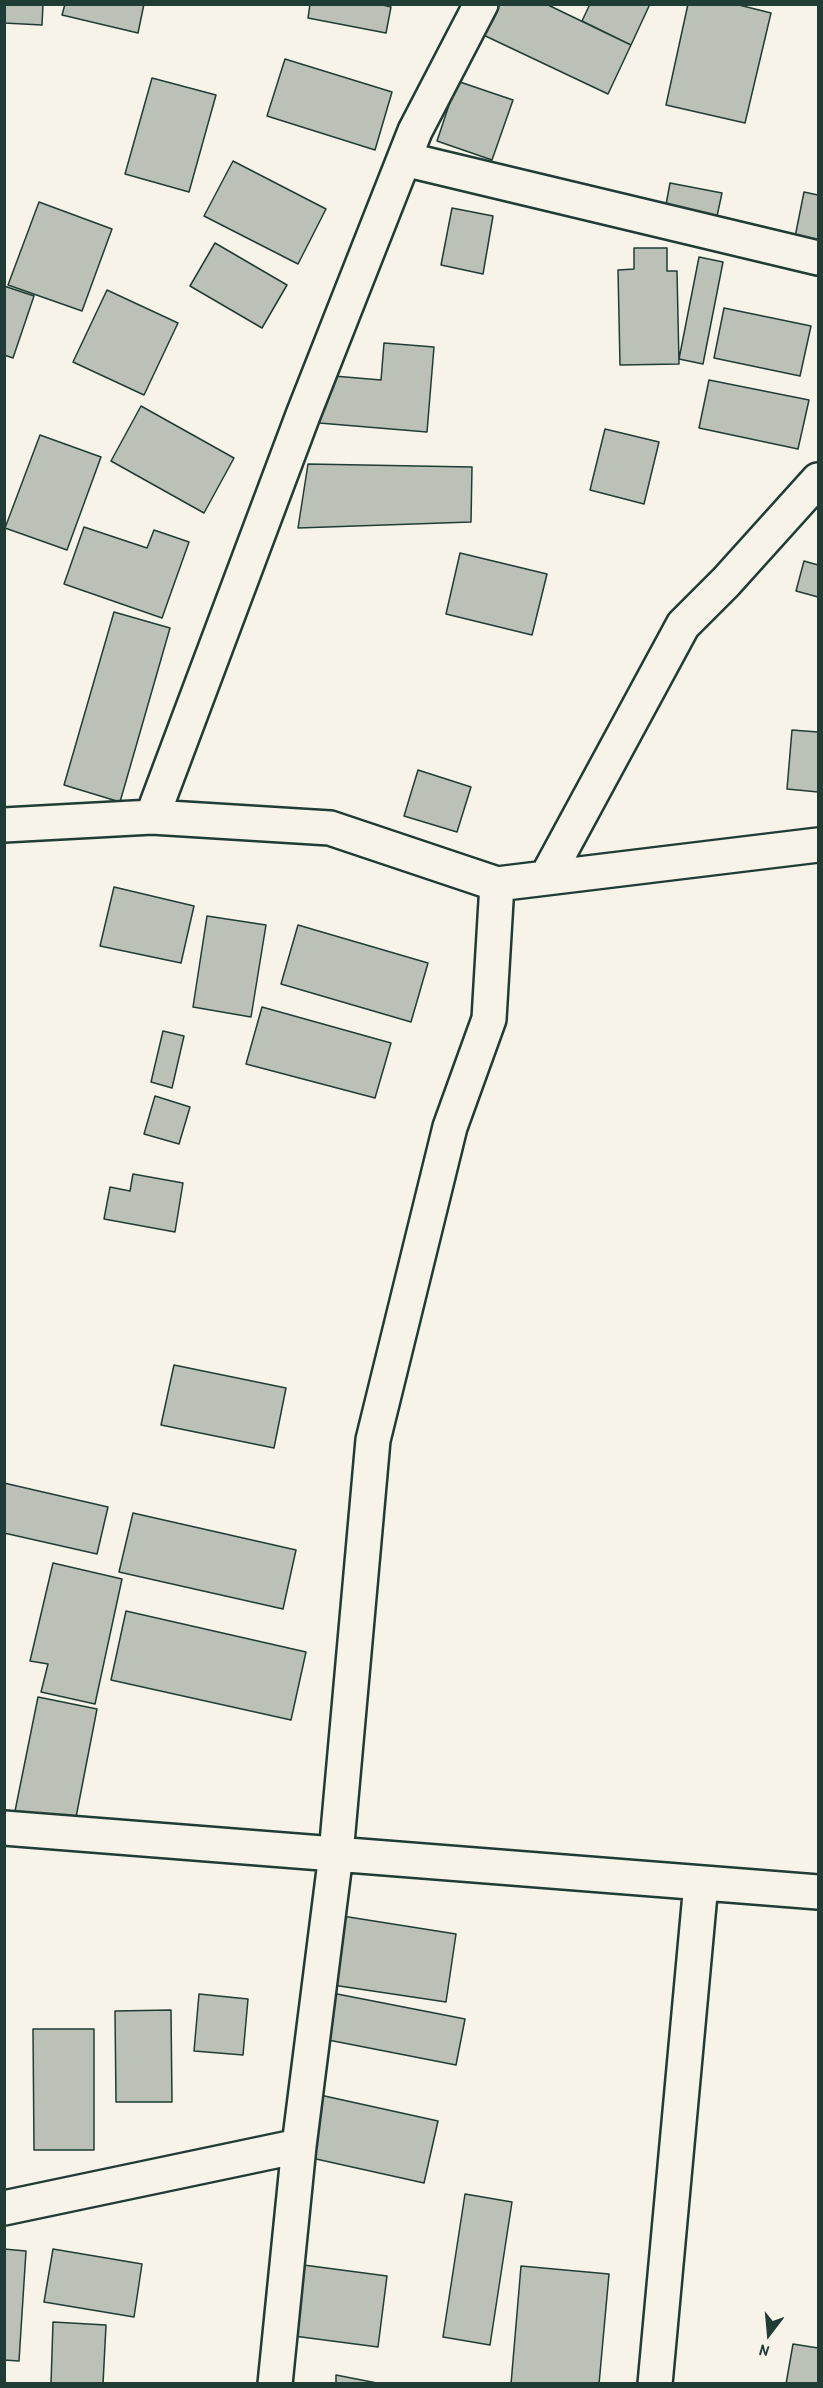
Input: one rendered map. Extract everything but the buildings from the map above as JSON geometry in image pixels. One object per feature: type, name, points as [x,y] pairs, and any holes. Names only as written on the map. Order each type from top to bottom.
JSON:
[{"type":"street","points":[[152,818],[303,415],[415,131],[482,4]]},
{"type":"street","points":[[404,159],[819,258]]},
{"type":"street","points":[[546,878],[683,625],[726,582],[819,480]]},
{"type":"street","points":[[4,825],[152,818],[330,828],[497,884],[819,845]]},
{"type":"street","points":[[275,2384],[299,2145],[336,1854],[372,1440],[450,1127],[489,1019],[497,884]]},
{"type":"street","points":[[4,1828],[819,1892]]},
{"type":"street","points":[[655,2384],[701,1883]]},
{"type":"street","points":[[4,2208],[299,2145]]}]
